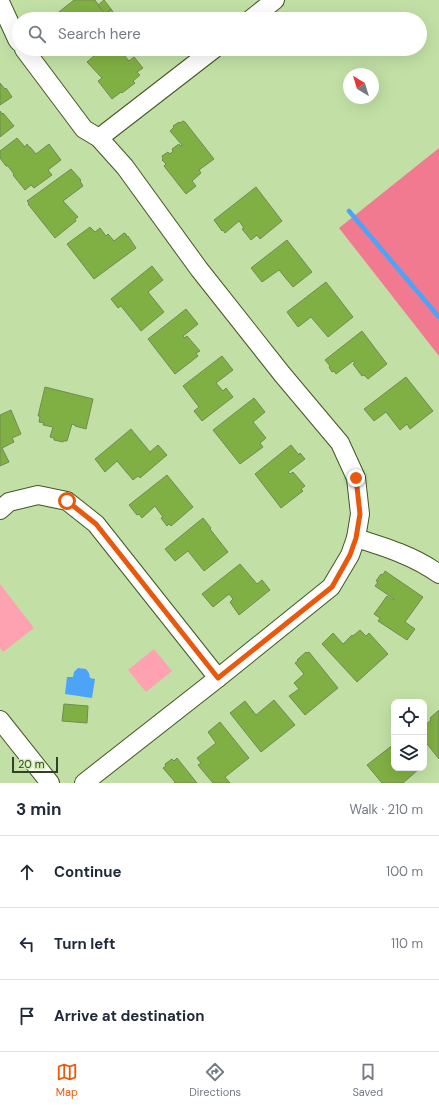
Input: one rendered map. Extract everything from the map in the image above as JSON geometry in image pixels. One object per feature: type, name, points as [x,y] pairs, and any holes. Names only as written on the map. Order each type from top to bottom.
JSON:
[{"type":"street","points":[[260,12],[275,0]]},
{"type":"street","points":[[0,2],[12,27]]},
{"type":"street","points":[[0,27],[12,37]]},
{"type":"street","points":[[30,56],[84,129],[99,138],[124,167],[204,276],[282,374],[340,443],[356,478],[360,514],[356,538],[350,555],[332,587],[84,783]]},
{"type":"street","points":[[99,138],[205,56]]},
{"type":"street","points":[[0,510],[9,502],[38,495],[67,501],[96,524],[218,678]]},
{"type":"street","points":[[356,538],[393,549],[428,566],[439,574]]},
{"type":"street","points":[[0,720],[50,783]]},
{"type":"shaded area","points":[[439,148],[439,356],[339,228]]},
{"type":"shaded area","points":[[0,584],[34,628],[3,652],[0,648]]},
{"type":"shaded area","points":[[154,649],[172,671],[146,692],[128,670]]},
{"type":"water","points":[[78,668],[86,669],[90,678],[95,679],[92,698],[65,694],[67,677],[73,677],[74,672]]},
{"type":"building","points":[[74,0],[95,0],[104,12],[59,12]]},
{"type":"building","points":[[104,0],[111,9],[107,12],[103,12],[98,5]]},
{"type":"building","points":[[94,56],[125,56],[129,61],[134,57],[143,68],[137,72],[140,75],[133,81],[135,83],[112,99],[98,81],[102,78],[87,62]]},
{"type":"building","points":[[0,83],[5,89],[6,88],[12,97],[0,105]]},
{"type":"building","points":[[0,111],[14,126],[0,137]]},
{"type":"building","points":[[183,121],[214,159],[199,170],[201,173],[192,181],[196,186],[186,194],[164,166],[166,164],[162,160],[162,156],[168,152],[170,154],[173,151],[172,149],[179,144],[180,146],[182,145],[170,131],[174,127],[173,126]]},
{"type":"building","points":[[17,138],[25,147],[27,144],[36,154],[49,144],[61,160],[48,170],[52,175],[34,188],[31,185],[25,190],[8,166],[6,166],[0,158],[0,151]]},
{"type":"building","points":[[71,169],[81,180],[80,181],[83,186],[63,201],[78,217],[75,219],[76,221],[55,238],[27,201]]},
{"type":"building","points":[[256,187],[282,221],[260,239],[257,235],[251,240],[242,229],[244,228],[239,221],[225,233],[223,230],[222,231],[214,220]]},
{"type":"building","points":[[90,227],[95,232],[100,228],[106,236],[108,234],[114,241],[124,233],[127,237],[128,236],[136,248],[94,279],[67,244]]},
{"type":"building","points":[[287,240],[312,272],[293,287],[279,270],[262,282],[251,268]]},
{"type":"building","points":[[152,266],[163,280],[148,292],[164,312],[141,331],[121,306],[118,308],[111,299]]},
{"type":"building","points":[[326,282],[353,317],[328,337],[311,317],[298,327],[287,312]]},
{"type":"building","points":[[186,309],[198,324],[183,336],[184,338],[187,336],[200,351],[196,353],[198,356],[175,374],[148,339]]},
{"type":"building","points":[[362,331],[387,364],[368,379],[364,375],[362,376],[353,364],[355,363],[353,361],[336,374],[334,371],[332,372],[329,367],[330,366],[325,360]]},
{"type":"building","points":[[222,356],[233,370],[216,383],[223,391],[226,388],[233,397],[202,421],[194,411],[199,407],[183,386]]},
{"type":"building","points":[[406,377],[433,411],[410,429],[407,424],[400,430],[386,412],[374,421],[364,409]]},
{"type":"building","points":[[45,387],[93,399],[86,429],[72,424],[67,441],[63,442],[54,440],[54,438],[50,437],[53,427],[43,425],[44,423],[39,422],[40,416],[38,416]]},
{"type":"building","points":[[254,398],[265,412],[253,422],[266,438],[260,443],[263,447],[240,464],[213,430]]},
{"type":"building","points":[[11,410],[21,434],[12,438],[14,442],[2,448],[9,462],[0,466],[0,415]]},
{"type":"building","points":[[131,429],[150,452],[158,445],[167,455],[140,478],[138,476],[133,480],[117,461],[105,472],[95,459]]},
{"type":"building","points":[[291,445],[299,455],[300,453],[305,459],[288,472],[290,474],[293,472],[305,486],[301,489],[303,491],[281,508],[255,474]]},
{"type":"building","points":[[167,475],[193,507],[171,526],[169,524],[167,526],[161,518],[163,517],[155,506],[142,518],[139,514],[137,515],[129,505]]},
{"type":"building","points":[[203,518],[228,552],[204,571],[188,551],[175,561],[165,549]]},
{"type":"building","points":[[240,564],[257,584],[262,580],[270,590],[239,615],[230,602],[233,599],[229,594],[213,607],[202,594]]},
{"type":"building","points":[[385,571],[423,597],[405,622],[415,629],[407,640],[378,621],[380,618],[374,614],[387,596],[393,600],[394,599],[375,586],[378,582],[376,581]]},
{"type":"building","points":[[360,630],[366,636],[369,633],[388,654],[357,682],[322,644],[333,633],[343,644],[352,635],[353,636]]},
{"type":"building","points":[[306,652],[309,652],[338,688],[305,715],[289,696],[299,689],[294,683],[304,674],[295,663]]},
{"type":"building","points":[[274,700],[295,725],[261,752],[230,713],[245,701],[256,715]]},
{"type":"building","points":[[64,704],[88,706],[87,723],[62,721]]},
{"type":"building","points":[[439,710],[439,759],[427,744],[427,723],[431,720],[430,718]]},
{"type":"building","points":[[220,722],[249,758],[225,777],[230,783],[213,783],[198,765],[201,763],[197,758],[216,743],[208,732]]},
{"type":"building","points":[[391,746],[391,771],[417,771],[403,783],[382,783],[367,765]]},
{"type":"building","points":[[177,758],[197,783],[174,783],[175,782],[163,768],[166,766],[165,764],[172,759],[174,761]]},
{"type":"waterway","points":[[349,211],[439,317]]},
{"type":"route","points":[[67,501],[96,524],[218,678],[332,587],[350,555],[356,538],[360,514],[356,478]]}]
